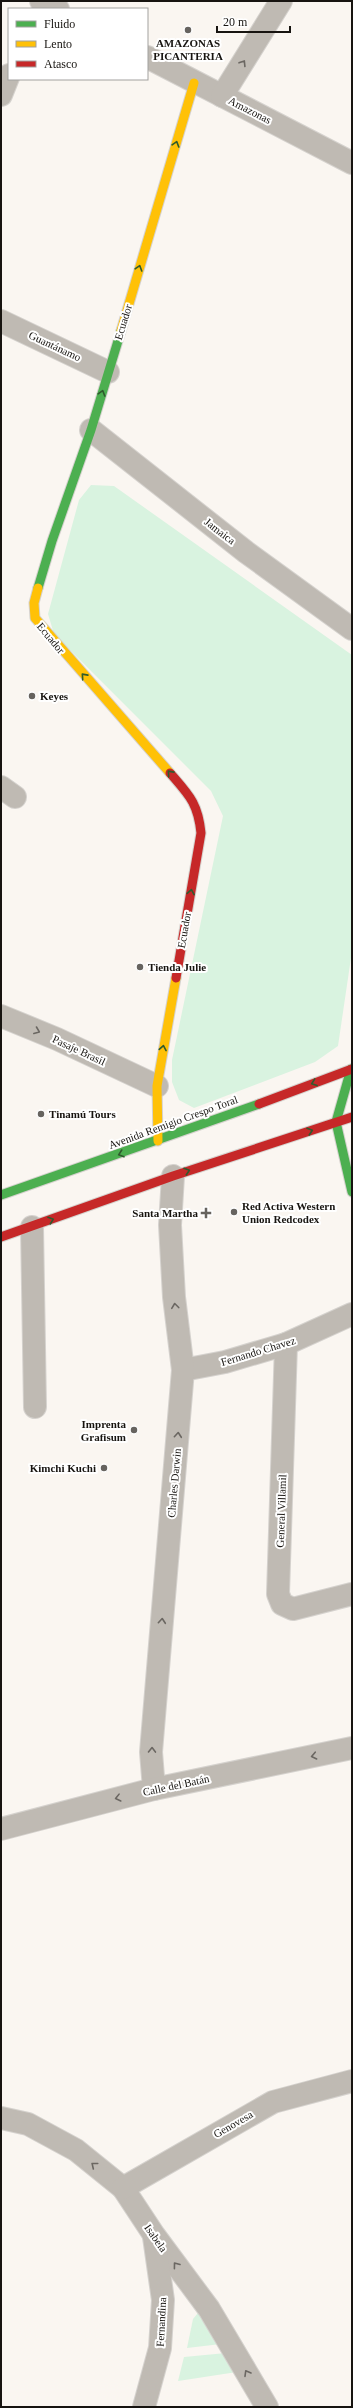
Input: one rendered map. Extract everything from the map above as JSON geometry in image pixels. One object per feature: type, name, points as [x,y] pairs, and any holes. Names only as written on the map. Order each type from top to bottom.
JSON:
[{"type":"street","points":[[222,96],[281,1]]},
{"type":"street","name":"Amazonas","points":[[148,58],[194,83],[352,163]]},
{"type":"street","points":[[1,95],[8,78]]},
{"type":"street","name":"Ecuador","points":[[158,1141],[156,1086],[201,833],[199,812],[184,789],[46,633],[35,618],[34,603],[52,542],[91,430],[194,83]]},
{"type":"street","name":"Guantánamo","points":[[1,321],[108,372]]},
{"type":"street","name":"Jamaica","points":[[91,430],[240,547],[352,629]]},
{"type":"street","name":"Pasaje Brasil","points":[[1,1016],[63,1042],[156,1086]]},
{"type":"street","points":[[352,1067],[336,1122],[352,1192]]},
{"type":"street","name":"Avenida Remigio Crespo Toral","points":[[1,1195],[158,1141],[352,1067]]},
{"type":"street","points":[[1,1237],[173,1176],[352,1117]]},
{"type":"street","name":"Charles Darwin","points":[[154,1789],[151,1752],[183,1370],[174,1297],[170,1225],[173,1176]]},
{"type":"street","points":[[32,1227],[35,1407]]},
{"type":"street","name":"Fernando Chavez","points":[[183,1370],[225,1362],[286,1344],[352,1314]]},
{"type":"street","name":"General Villamil","points":[[286,1344],[278,1594],[282,1604],[293,1609],[352,1594]]},
{"type":"street","name":"Calle del Batán","points":[[1,1829],[154,1789],[352,1748]]},
{"type":"street","name":"Genovesa","points":[[123,2188],[273,2102],[352,2081]]},
{"type":"street","name":"Isabela","points":[[1,2118],[28,2124],[76,2150],[123,2188],[154,2235],[209,2309],[266,2407]]},
{"type":"street","name":"Fernandina","points":[[144,2407],[160,2348],[163,2300],[154,2235]]},
{"type":"green space","points":[[91,485],[114,486],[352,655],[352,951],[338,1046],[315,1062],[194,1108],[179,1100],[172,1082],[172,1060],[223,816],[211,791],[54,634],[48,614],[79,500]]},
{"type":"green space","points":[[198,2313],[221,2344],[187,2348],[193,2319]]},
{"type":"green space","points":[[226,2353],[237,2372],[178,2381],[184,2357]]},
{"type":"traffic: fast","points":[[38,588],[52,541],[91,430],[121,331]]},
{"type":"traffic: fast","points":[[351,1069],[336,1122],[352,1192]]},
{"type":"traffic: fast","points":[[1,1195],[259,1104]]},
{"type":"traffic: slow","points":[[121,331],[194,83]]},
{"type":"traffic: slow","points":[[38,588],[34,603],[35,618],[170,773]]},
{"type":"traffic: slow","points":[[158,1141],[157,1086],[176,978]]},
{"type":"traffic: jam","points":[[170,773],[192,800],[198,814],[201,833],[176,978]]},
{"type":"traffic: jam","points":[[259,1104],[352,1069]]},
{"type":"traffic: jam","points":[[1,1237],[173,1176],[352,1117]]},
{"type":"place","name":"AMAZONAS PICANTERIA","points":[[188,30]]},
{"type":"place","name":"Keyes","points":[[32,696]]},
{"type":"place","name":"Tienda Julie","points":[[140,967]]},
{"type":"place","name":"Tinamú Tours","points":[[41,1114]]},
{"type":"place","name":"Red Activa Western Union Redcodex","points":[[234,1212]]},
{"type":"place","name":"Santa Martha","points":[[206,1213]]},
{"type":"place","name":"Imprenta Grafisum","points":[[134,1430]]},
{"type":"place","name":"Kimchi Kuchi","points":[[104,1468]]}]
